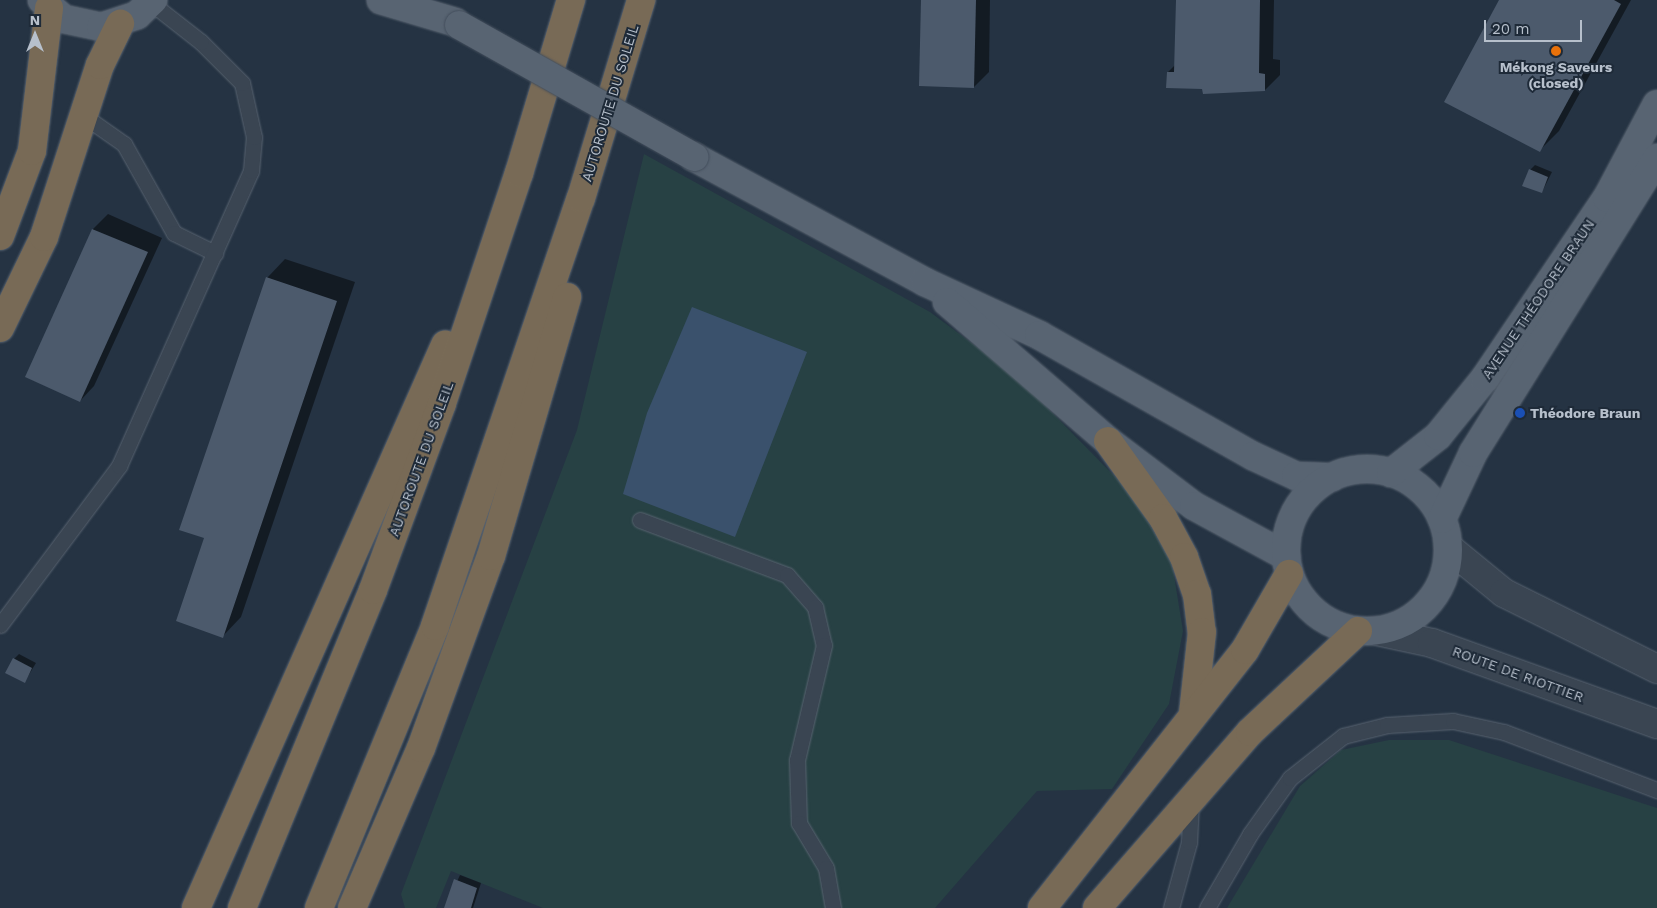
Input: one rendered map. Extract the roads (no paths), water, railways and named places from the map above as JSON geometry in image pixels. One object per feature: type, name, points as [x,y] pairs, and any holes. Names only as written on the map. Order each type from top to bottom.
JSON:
[{"type":"highway","name":"AUTOROUTE DU SOLEIL","points":[[242,908],[373,590],[519,173],[571,0]]},
{"type":"highway","name":"AUTOROUTE DU SOLEIL","points":[[324,906],[448,589],[581,198],[641,0]]},
{"type":"highway","points":[[352,908],[421,748],[491,556],[609,153],[646,0]]},
{"type":"highway","points":[[0,236],[32,151],[45,4]]},
{"type":"highway","points":[[0,328],[44,237],[84,116],[120,24]]},
{"type":"highway","points":[[196,908],[519,173]]},
{"type":"highway","points":[[1108,441],[1163,518],[1184,557],[1197,594],[1202,632],[1193,714]]},
{"type":"highway","points":[[1042,908],[1266,620],[1287,565]]},
{"type":"highway","points":[[1096,908],[1250,732],[1368,631]]},
{"type":"main road","points":[[381,0],[457,24]]},
{"type":"main road","points":[[425,0],[457,24],[694,157],[925,282],[1039,335],[1253,456],[1296,476],[1332,477],[1371,469],[1391,473],[1416,486],[1442,519],[1448,548],[1446,571],[1436,594],[1407,620],[1368,631],[1335,625],[1315,613],[1299,595],[1287,565],[1292,518],[1302,501],[1332,477]]},
{"type":"main road","points":[[45,4],[82,25],[120,24],[152,1]]},
{"type":"main road","name":"AVENUE THÉODORE BRAUN","points":[[1391,473],[1438,436],[1485,378],[1607,198],[1657,104]]},
{"type":"main road","name":"AVENUE THÉODORE BRAUN","points":[[1442,519],[1474,453],[1655,164]]},
{"type":"main road","points":[[925,282],[1108,441],[1194,506],[1287,565]]},
{"type":"street","points":[[1448,548],[1504,593],[1657,669]]},
{"type":"street","name":"ROUTE DE RIOTTIER","points":[[1368,631],[1432,643],[1657,724]]},
{"type":"lane","points":[[0,625],[119,466],[251,170],[254,138],[247,97],[242,83],[201,42],[152,1]]},
{"type":"lane","points":[[84,116],[124,144],[174,234],[215,253]]},
{"type":"lane","points":[[640,520],[787,575],[816,607],[824,645],[797,760],[799,822],[826,868],[833,908]]},
{"type":"lane","points":[[1207,908],[1250,834],[1290,778],[1343,736],[1386,725],[1453,721],[1504,732],[1657,790]]},
{"type":"lane","points":[[1172,908],[1190,842],[1191,799]]},
{"type":"water","points":[[692,307],[807,352],[735,537],[623,494],[647,413]]},
{"type":"place","name":"Mékong Saveurs (closed)","points":[[1556,51]]},
{"type":"place","name":"Théodore Braun","points":[[1520,413]]}]
